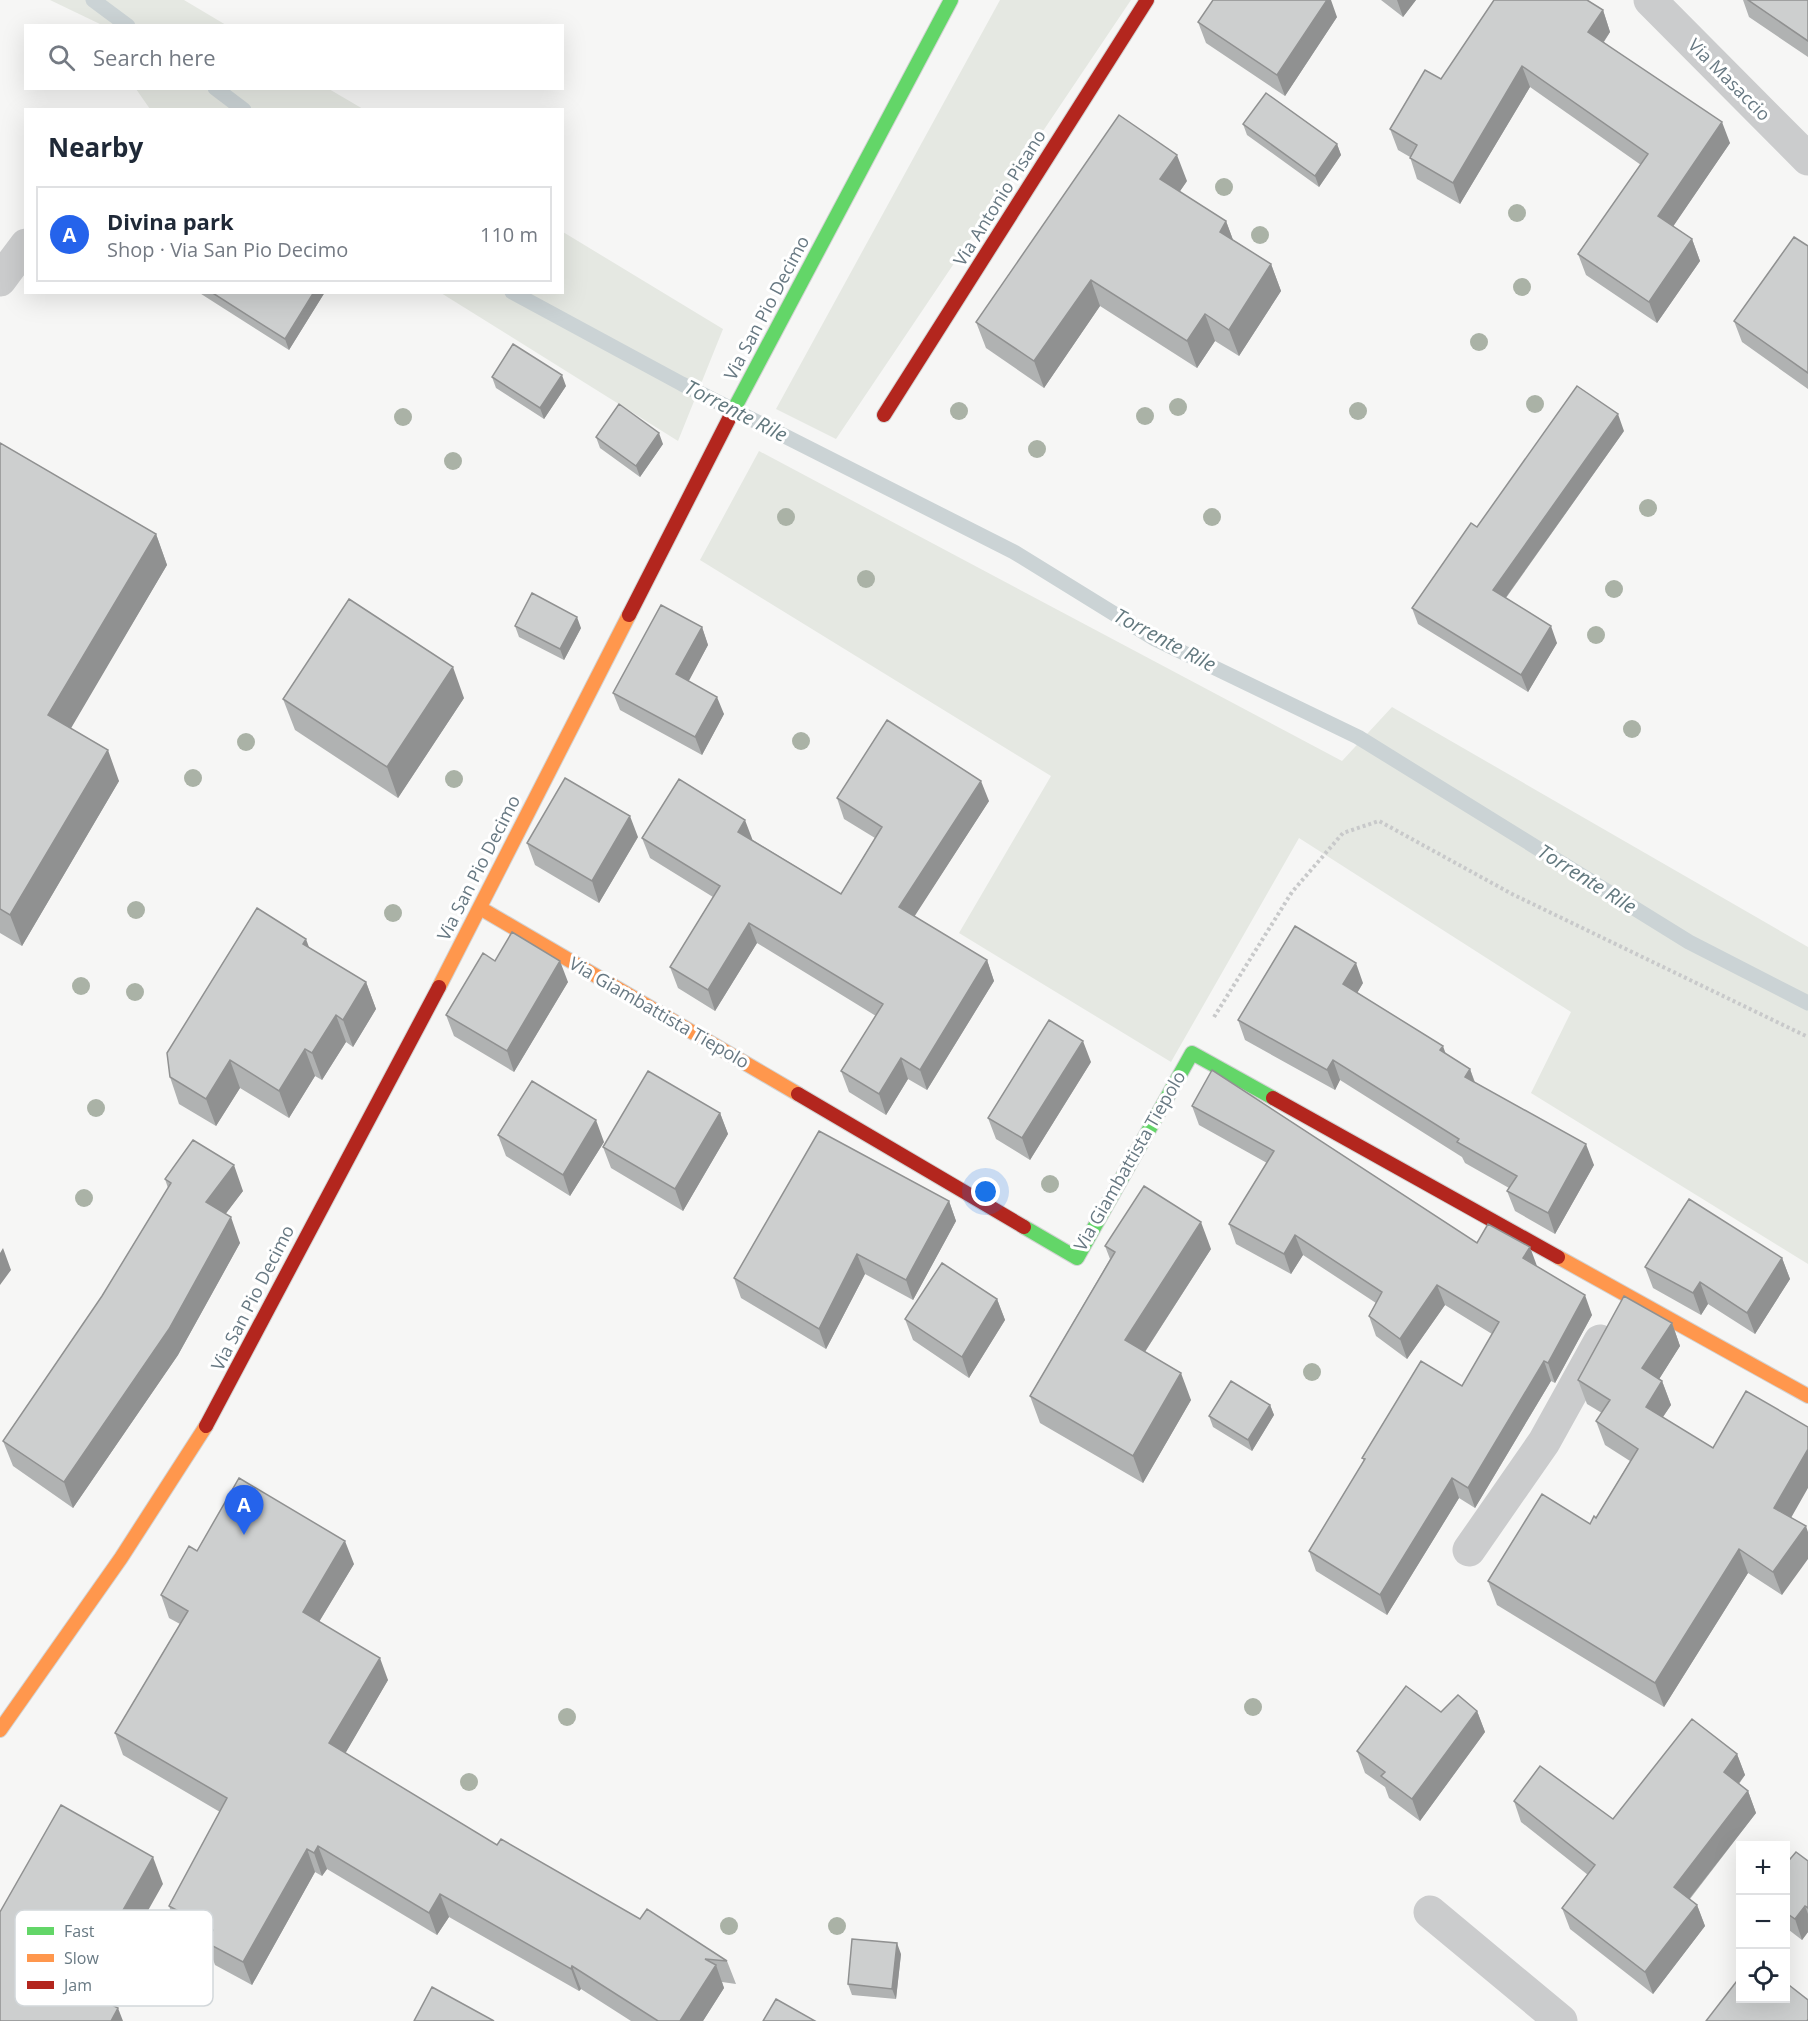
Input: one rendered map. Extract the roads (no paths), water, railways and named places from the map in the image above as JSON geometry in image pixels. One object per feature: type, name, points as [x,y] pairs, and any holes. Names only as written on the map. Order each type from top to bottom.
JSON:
[{"type":"street","name":"Via San Pio Decimo","points":[[0,1730],[121,1558],[211,1419],[480,908],[752,374],[951,0]]},
{"type":"street","name":"Via Antonio Pisano","points":[[884,415],[1147,0]]},
{"type":"street","name":"Via Masaccio","points":[[1650,0],[1808,159]]},
{"type":"street","points":[[0,280],[24,248]]},
{"type":"street","name":"Via Giambattista Tiepolo","points":[[480,908],[1077,1258],[1192,1053],[1808,1396]]},
{"type":"street","points":[[1469,1550],[1544,1442],[1626,1293]]},
{"type":"street","points":[[1430,1912],[1561,2021]]},
{"type":"waterway","name":"Torrente Rile","points":[[93,0],[125,24]]},
{"type":"waterway","name":"Torrente Rile","points":[[218,90],[241,108]]},
{"type":"waterway","name":"Torrente Rile","points":[[516,294],[682,384],[1014,552],[1155,639],[1358,737],[1689,942],[1808,1003]]},
{"type":"place","name":"Divina park","points":[[244,1535]]}]
